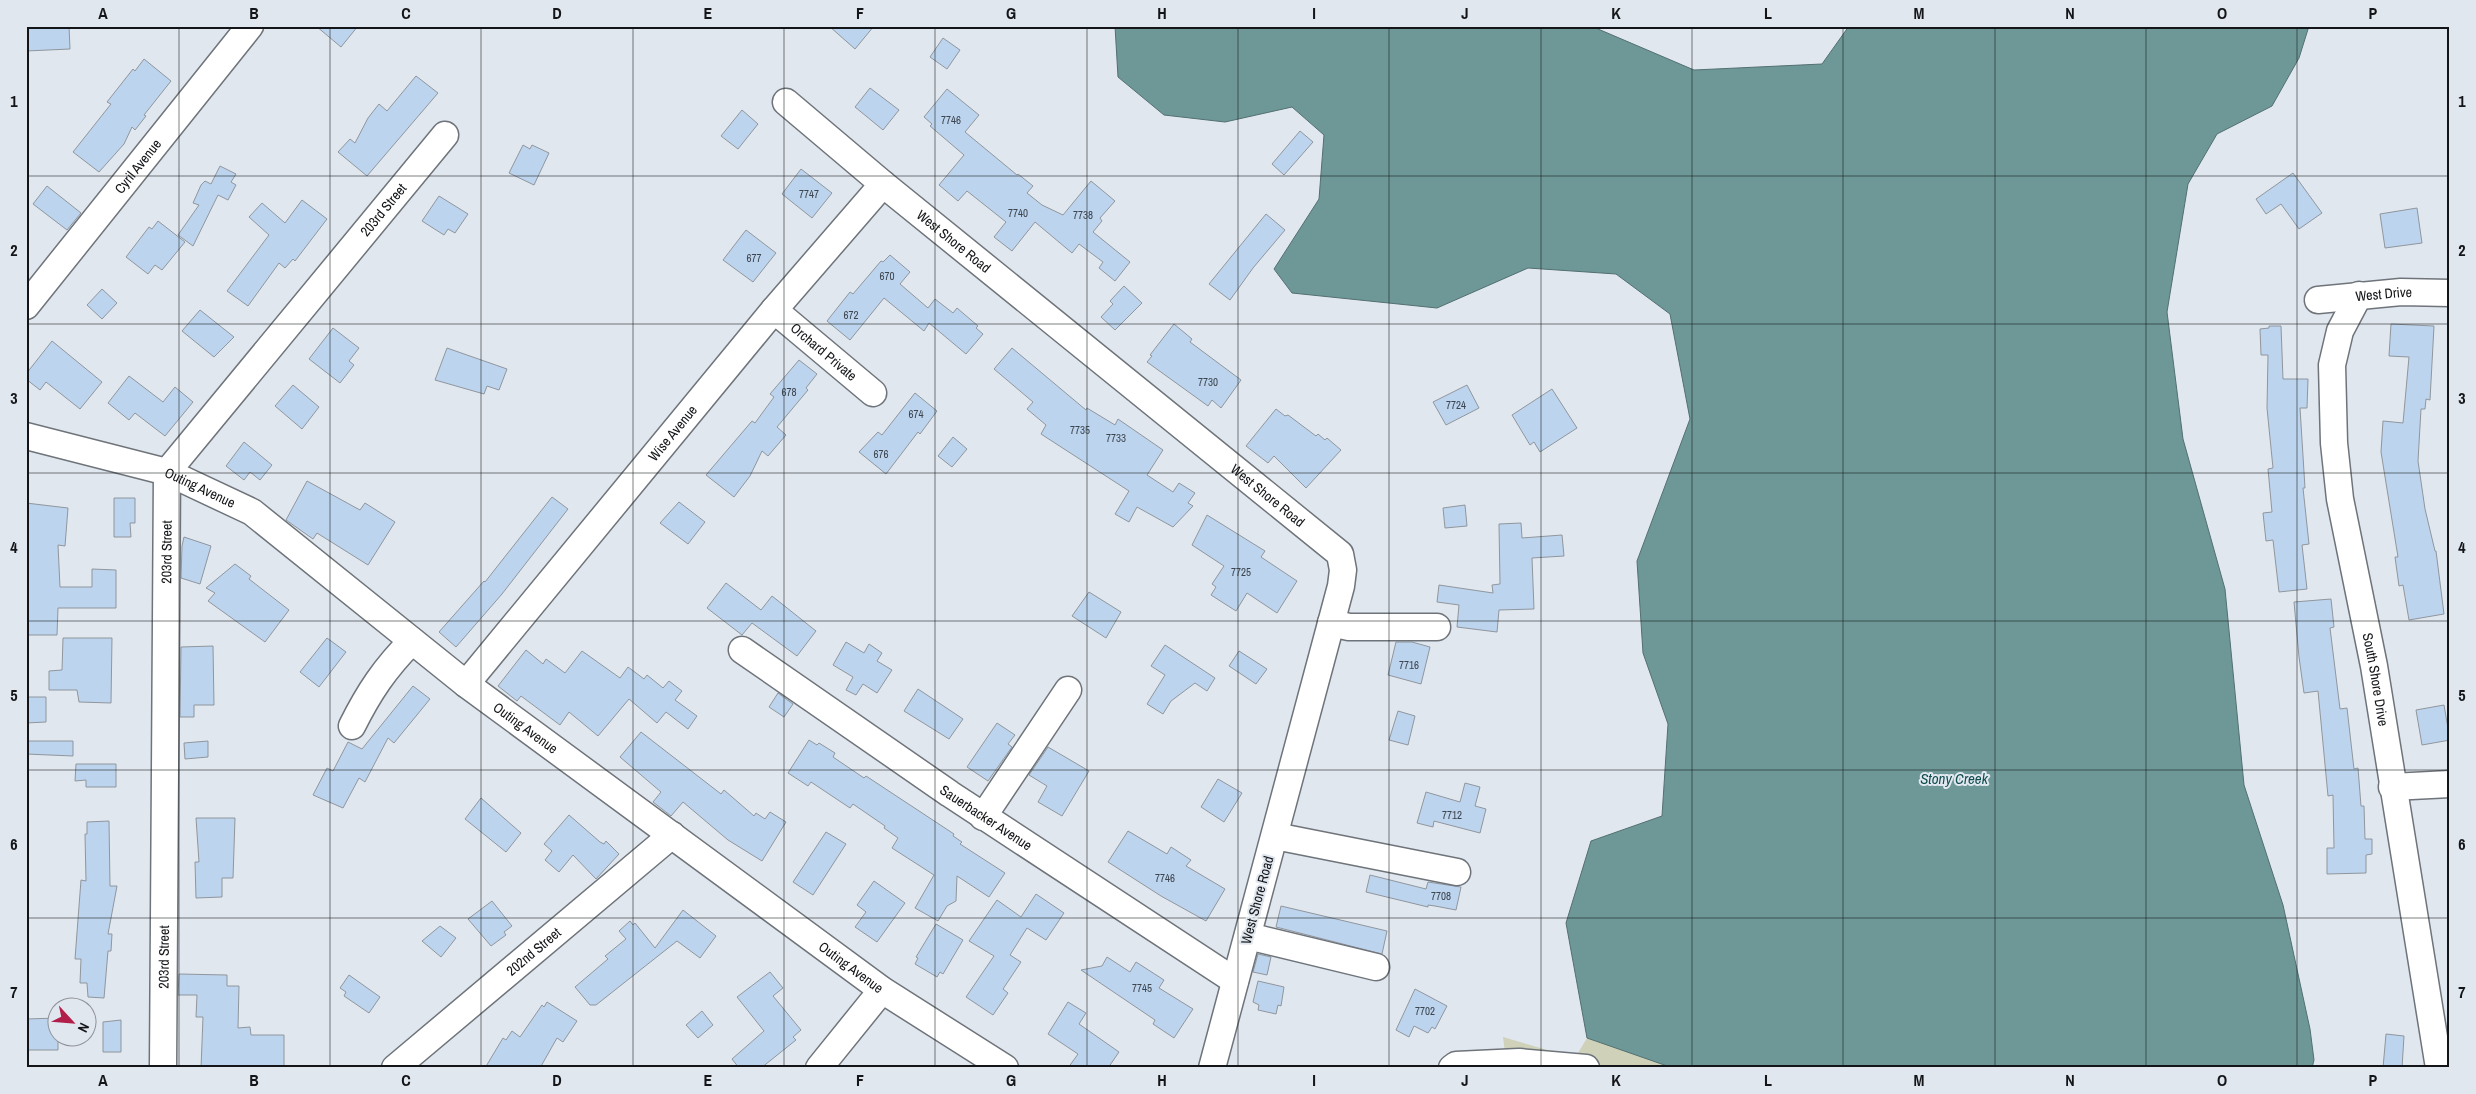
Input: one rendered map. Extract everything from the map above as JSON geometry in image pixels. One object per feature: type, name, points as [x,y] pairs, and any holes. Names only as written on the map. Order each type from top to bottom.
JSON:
[{"type":"street","name":"Cyril Avenue","points":[[26,306],[250,26]]},
{"type":"street","name":"West Shore Road","points":[[786,102],[883,184],[1340,554],[1343,570],[1341,586],[1212,1068]]},
{"type":"street","name":"203rd Street","points":[[163,1068],[167,472],[445,135]]},
{"type":"street","name":"Wise Avenue","points":[[466,684],[774,310],[883,184]]},
{"type":"street","name":"West Drive","points":[[2318,300],[2401,292],[2450,293]]},
{"type":"street","name":"South Shore Drive","points":[[2360,295],[2340,331],[2334,357],[2334,443],[2340,499],[2374,666],[2392,787],[2439,1068]]},
{"type":"street","name":"Orchard Private","points":[[774,310],[873,393]]},
{"type":"street","name":"Outing Avenue","points":[[26,436],[167,472],[252,512],[466,684],[882,990],[1005,1068]]},
{"type":"street","points":[[1331,623],[1348,626],[1437,626]]},
{"type":"street","points":[[352,726],[367,696],[389,664],[412,641]]},
{"type":"street","name":"Sauerbacker Avenue","points":[[742,650],[983,816],[1235,981]]},
{"type":"street","points":[[983,816],[1068,690]]},
{"type":"street","points":[[2392,787],[2450,784]]},
{"type":"street","name":"202nd Street","points":[[395,1068],[672,835]]},
{"type":"street","points":[[1275,836],[1457,872]]},
{"type":"street","points":[[1248,936],[1376,967]]},
{"type":"street","points":[[819,1068],[882,990]]},
{"type":"street","points":[[1452,1068],[1456,1065],[1520,1062],[1586,1068]]},
{"type":"shaded area","points":[[1503,1037],[1575,1058],[1587,1038],[1673,1068],[1507,1068]]},
{"type":"water","name":"Stony Creek","points":[[1115,26],[1591,26],[1694,70],[1822,64],[1849,26],[2309,26],[2299,58],[2272,106],[2217,134],[2188,184],[2167,312],[2183,439],[2225,589],[2244,785],[2283,905],[2310,1029],[2314,1060],[2312,1068],[1673,1068],[1587,1038],[1566,923],[1591,841],[1662,816],[1668,724],[1643,653],[1637,561],[1690,419],[1670,314],[1616,274],[1528,268],[1437,308],[1292,293],[1274,269],[1319,199],[1324,135],[1292,107],[1225,122],[1164,115],[1118,77]]},
{"type":"building","points":[[69,26],[70,49],[26,51],[26,28]]},
{"type":"building","points":[[316,26],[358,26],[341,47]]},
{"type":"building","points":[[829,26],[874,26],[855,49]]},
{"type":"building","points":[[943,38],[960,50],[947,69],[930,57]]},
{"type":"building","points":[[144,59],[171,81],[144,115],[146,116],[135,130],[132,127],[124,144],[99,172],[73,152],[111,104],[107,102],[133,69],[135,71]]},
{"type":"building","points":[[416,76],[438,93],[367,176],[338,152],[350,139],[355,143],[368,118],[379,104],[387,111]]},
{"type":"building","points":[[870,88],[899,110],[883,130],[855,107]]},
{"type":"building","points":[[947,89],[979,115],[965,132],[1033,186],[1027,193],[1042,205],[1063,215],[1091,181],[1115,201],[1100,218],[1102,221],[1093,232],[1130,262],[1115,281],[1099,268],[1103,262],[1079,244],[1072,253],[1035,222],[1012,251],[994,237],[1006,222],[967,191],[958,201],[939,185],[964,155],[930,126],[932,124],[924,117]]},
{"type":"building","points":[[742,110],[758,124],[738,149],[721,136]]},
{"type":"building","points":[[1300,131],[1313,142],[1284,175],[1272,164]]},
{"type":"building","points":[[523,145],[530,149],[532,145],[549,153],[534,185],[509,173]]},
{"type":"building","points":[[220,166],[236,174],[231,182],[236,185],[228,200],[218,195],[193,246],[178,235],[199,205],[193,203],[201,185],[205,181],[211,184]]},
{"type":"building","points":[[801,169],[832,193],[812,218],[782,194]]},
{"type":"building","points":[[2293,173],[2322,213],[2299,229],[2281,204],[2266,214],[2256,199]]},
{"type":"building","points":[[47,186],[81,213],[67,230],[33,204]]},
{"type":"building","points":[[439,196],[468,214],[455,233],[448,229],[444,235],[422,221]]},
{"type":"building","points":[[302,200],[327,219],[295,261],[293,259],[285,268],[279,263],[248,306],[227,291],[269,235],[249,217],[262,203],[285,223]]},
{"type":"building","points":[[2417,208],[2422,243],[2385,248],[2380,214]]},
{"type":"building","points":[[1266,214],[1285,230],[1253,268],[1230,300],[1209,284]]},
{"type":"building","points":[[158,221],[185,242],[162,270],[155,265],[148,274],[126,257],[149,227],[152,229]]},
{"type":"building","points":[[746,230],[776,253],[753,282],[723,260]]},
{"type":"building","points":[[890,255],[910,272],[900,284],[928,308],[935,299],[953,313],[957,308],[978,326],[976,328],[983,334],[966,354],[929,323],[924,331],[884,298],[850,340],[827,321],[850,292],[853,294],[881,261],[883,262]]},
{"type":"building","points":[[1124,286],[1142,303],[1115,330],[1101,317],[1113,304],[1110,301]]},
{"type":"building","points":[[102,289],[117,303],[102,319],[87,305]]},
{"type":"building","points":[[200,310],[234,337],[214,357],[182,331]]},
{"type":"building","points":[[1174,324],[1192,339],[1190,342],[1241,380],[1221,408],[1212,400],[1208,406],[1147,362],[1152,356],[1150,355]]},
{"type":"building","points":[[2391,324],[2434,326],[2430,400],[2426,399],[2425,409],[2421,409],[2418,461],[2425,509],[2436,551],[2444,614],[2409,620],[2403,585],[2399,586],[2395,557],[2398,557],[2381,452],[2383,421],[2403,423],[2409,357],[2389,356]]},
{"type":"building","points":[[2269,326],[2281,326],[2283,379],[2308,379],[2307,408],[2300,408],[2305,488],[2303,488],[2309,544],[2302,545],[2307,589],[2279,592],[2273,540],[2266,541],[2263,513],[2272,512],[2268,469],[2273,468],[2267,408],[2268,355],[2261,355],[2260,329],[2269,328]]},
{"type":"building","points":[[333,328],[359,348],[349,361],[354,365],[340,383],[309,359]]},
{"type":"building","points":[[52,341],[102,382],[80,409],[46,382],[40,390],[26,379],[26,374]]},
{"type":"building","points":[[447,348],[507,369],[499,390],[487,386],[484,394],[435,380]]},
{"type":"building","points":[[1012,348],[1086,410],[1087,408],[1115,425],[1118,419],[1163,450],[1147,475],[1173,492],[1179,483],[1195,493],[1188,503],[1193,506],[1173,527],[1137,507],[1129,522],[1115,514],[1129,491],[1041,434],[1046,425],[1027,409],[1033,402],[994,369]]},
{"type":"building","points":[[799,360],[817,374],[806,388],[808,390],[777,427],[786,435],[768,456],[762,451],[750,476],[734,497],[706,475],[752,421],[755,423],[774,397],[770,394]]},
{"type":"building","points":[[129,376],[163,402],[175,387],[193,402],[165,436],[135,413],[129,420],[108,403]]},
{"type":"building","points":[[293,385],[319,407],[302,429],[275,406]]},
{"type":"building","points":[[1467,385],[1479,408],[1446,425],[1433,402]]},
{"type":"building","points":[[1552,389],[1577,428],[1540,452],[1534,442],[1530,445],[1512,415]]},
{"type":"building","points":[[915,393],[937,411],[920,434],[918,432],[886,474],[859,452],[878,432],[882,435]]},
{"type":"building","points":[[1276,409],[1285,416],[1288,415],[1316,436],[1318,434],[1325,440],[1327,438],[1341,450],[1306,488],[1274,456],[1268,463],[1246,446]]},
{"type":"building","points":[[953,437],[967,449],[952,467],[938,456]]},
{"type":"building","points":[[244,442],[272,465],[260,480],[250,472],[244,480],[226,466]]},
{"type":"building","points":[[307,481],[360,510],[365,503],[395,522],[368,565],[317,533],[313,539],[286,520]]},
{"type":"building","points":[[552,497],[568,509],[502,594],[456,647],[439,632],[485,582]]},
{"type":"building","points":[[114,498],[135,498],[135,523],[130,523],[131,537],[114,537]]},
{"type":"building","points":[[679,502],[705,522],[688,544],[660,523]]},
{"type":"building","points":[[26,503],[68,508],[65,546],[58,545],[60,587],[92,587],[92,569],[116,570],[116,608],[58,608],[57,635],[26,635]]},
{"type":"building","points":[[1465,505],[1467,526],[1445,528],[1443,508]]},
{"type":"building","points":[[1207,515],[1265,551],[1261,557],[1297,581],[1277,613],[1247,593],[1236,611],[1211,595],[1216,587],[1212,584],[1224,566],[1192,545]]},
{"type":"building","points":[[1521,523],[1522,538],[1562,535],[1564,556],[1532,558],[1534,609],[1499,610],[1497,632],[1457,627],[1459,605],[1437,602],[1439,585],[1493,593],[1492,585],[1500,584],[1499,524]]},
{"type":"building","points":[[184,537],[211,546],[200,584],[181,578]]},
{"type":"building","points":[[235,564],[251,576],[249,579],[289,610],[265,642],[208,601],[215,593],[206,588]]},
{"type":"building","points":[[726,583],[761,610],[772,596],[816,631],[797,656],[752,623],[742,635],[707,608]]},
{"type":"building","points":[[1089,592],[1121,612],[1106,638],[1072,616]]},
{"type":"building","points":[[2331,599],[2334,627],[2330,628],[2340,709],[2347,708],[2354,769],[2358,768],[2361,806],[2364,806],[2365,839],[2372,839],[2372,854],[2366,855],[2366,873],[2327,874],[2327,848],[2334,848],[2333,795],[2328,796],[2318,691],[2304,693],[2299,657],[2294,602]]},
{"type":"building","points":[[63,638],[112,638],[111,703],[79,702],[77,690],[49,690],[49,671],[62,670]]},
{"type":"building","points":[[327,638],[346,652],[319,687],[300,672]]},
{"type":"building","points":[[846,642],[864,653],[869,644],[882,653],[877,661],[892,670],[877,693],[863,684],[856,695],[846,690],[853,677],[833,665]]},
{"type":"building","points":[[1396,642],[1412,642],[1430,647],[1421,684],[1388,675]]},
{"type":"building","points":[[1165,645],[1215,678],[1207,691],[1195,683],[1171,701],[1163,714],[1147,704],[1165,675],[1151,666]]},
{"type":"building","points":[[213,646],[214,705],[194,705],[194,717],[180,717],[181,647]]},
{"type":"building","points":[[526,650],[543,664],[546,659],[565,673],[582,651],[620,678],[628,667],[644,679],[647,675],[663,688],[669,681],[682,691],[675,700],[697,716],[688,729],[666,712],[657,723],[629,699],[598,736],[569,712],[560,725],[521,696],[517,701],[498,686]]},
{"type":"building","points":[[1239,651],[1267,669],[1256,684],[1229,666]]},
{"type":"building","points":[[413,686],[430,699],[394,743],[388,738],[365,782],[359,778],[343,808],[313,795],[327,768],[333,771],[348,742],[362,749]]},
{"type":"building","points":[[918,689],[963,719],[949,739],[904,711]]},
{"type":"building","points":[[778,693],[793,704],[784,717],[769,707]]},
{"type":"building","points":[[26,697],[46,697],[46,722],[26,723]]},
{"type":"building","points":[[2444,705],[2450,740],[2422,745],[2416,710]]},
{"type":"building","points":[[1398,711],[1415,716],[1408,745],[1389,740]]},
{"type":"building","points":[[997,723],[1015,735],[1008,744],[1012,747],[988,781],[967,767]]},
{"type":"building","points":[[641,732],[721,794],[724,790],[754,816],[756,813],[765,819],[770,812],[786,822],[762,861],[728,840],[683,802],[671,816],[653,802],[661,792],[620,757]]},
{"type":"building","points":[[809,740],[817,745],[819,743],[835,753],[833,757],[864,778],[866,776],[954,834],[953,836],[962,842],[960,844],[1005,873],[989,897],[957,876],[956,901],[947,906],[938,921],[915,908],[934,875],[892,848],[898,838],[884,828],[885,826],[853,804],[850,808],[811,782],[808,786],[788,773]]},
{"type":"building","points":[[26,741],[73,741],[73,756],[26,754]]},
{"type":"building","points":[[208,741],[208,757],[185,759],[184,743]]},
{"type":"building","points":[[1048,747],[1089,771],[1062,816],[1038,802],[1047,786],[1029,775]]},
{"type":"building","points":[[76,764],[116,764],[116,787],[86,787],[86,780],[75,781]]},
{"type":"building","points":[[1218,779],[1242,793],[1224,822],[1201,807]]},
{"type":"building","points":[[1465,783],[1480,787],[1475,806],[1486,809],[1480,833],[1434,821],[1433,827],[1417,823],[1426,792],[1460,802]]},
{"type":"building","points":[[481,798],[521,833],[506,852],[465,819]]},
{"type":"building","points":[[569,815],[600,842],[604,844],[606,841],[619,854],[596,879],[573,855],[559,872],[545,860],[552,851],[544,844]]},
{"type":"building","points":[[196,818],[235,818],[233,878],[222,878],[222,897],[196,898],[195,862],[199,862]]},
{"type":"building","points":[[109,821],[110,886],[117,886],[108,934],[112,934],[111,951],[108,951],[104,998],[88,996],[87,983],[80,983],[81,959],[75,959],[81,880],[86,881],[85,834],[87,834],[87,822]]},
{"type":"building","points":[[1128,831],[1167,854],[1171,847],[1191,860],[1186,866],[1225,889],[1206,921],[1161,896],[1108,862]]},
{"type":"building","points":[[826,832],[846,844],[813,895],[793,882]]},
{"type":"building","points":[[1370,875],[1426,889],[1428,882],[1461,887],[1456,910],[1428,905],[1428,907],[1366,892]]},
{"type":"building","points":[[874,881],[905,903],[877,942],[855,927],[866,912],[857,905]]},
{"type":"building","points":[[1036,894],[1064,913],[1046,940],[1027,928],[1010,955],[1021,962],[1003,989],[1008,993],[993,1015],[966,997],[994,956],[969,941],[997,900],[1021,917]]},
{"type":"building","points":[[492,901],[512,926],[504,932],[506,935],[491,946],[468,919]]},
{"type":"building","points":[[1281,906],[1387,931],[1382,954],[1276,927]]},
{"type":"building","points":[[683,910],[716,936],[700,958],[677,941],[596,1005],[590,1005],[575,987],[608,959],[605,956],[626,939],[619,931],[630,921],[633,925],[635,923],[655,948]]},
{"type":"building","points":[[936,924],[963,940],[943,974],[940,972],[937,977],[915,964],[918,958],[916,957]]},
{"type":"building","points":[[440,926],[456,938],[441,957],[422,941]]},
{"type":"building","points":[[1258,954],[1271,957],[1267,975],[1253,972]]},
{"type":"building","points":[[1107,957],[1130,972],[1136,962],[1164,980],[1159,988],[1193,1009],[1174,1038],[1153,1024],[1155,1020],[1081,970],[1102,966]]},
{"type":"building","points":[[770,972],[783,988],[773,996],[801,1030],[793,1037],[796,1040],[761,1068],[739,1068],[732,1059],[764,1031],[737,997]]},
{"type":"building","points":[[179,974],[227,975],[227,986],[239,986],[238,1028],[250,1027],[251,1035],[284,1035],[284,1068],[201,1068],[203,1017],[196,1017],[197,995],[178,995]]},
{"type":"building","points":[[349,975],[380,997],[369,1013],[344,996],[346,992],[340,988]]},
{"type":"building","points":[[1258,981],[1284,987],[1281,1006],[1278,1005],[1276,1014],[1258,1010],[1259,1005],[1253,1002]]},
{"type":"building","points":[[1415,989],[1447,1006],[1435,1029],[1432,1027],[1428,1033],[1414,1026],[1409,1037],[1396,1030]]},
{"type":"building","points":[[547,1002],[577,1021],[563,1042],[557,1038],[540,1068],[485,1068],[503,1038],[506,1040],[512,1031],[520,1037],[542,1005],[544,1007]]},
{"type":"building","points":[[1068,1002],[1086,1013],[1079,1024],[1119,1052],[1108,1068],[1068,1068],[1078,1054],[1048,1034]]},
{"type":"building","points":[[702,1011],[713,1025],[698,1038],[686,1025]]},
{"type":"building","points":[[48,1018],[48,1046],[58,1046],[58,1050],[26,1050],[26,1019]]},
{"type":"building","points":[[121,1020],[121,1052],[103,1052],[103,1022]]},
{"type":"building","points":[[2386,1034],[2404,1036],[2402,1068],[2383,1068]]}]
